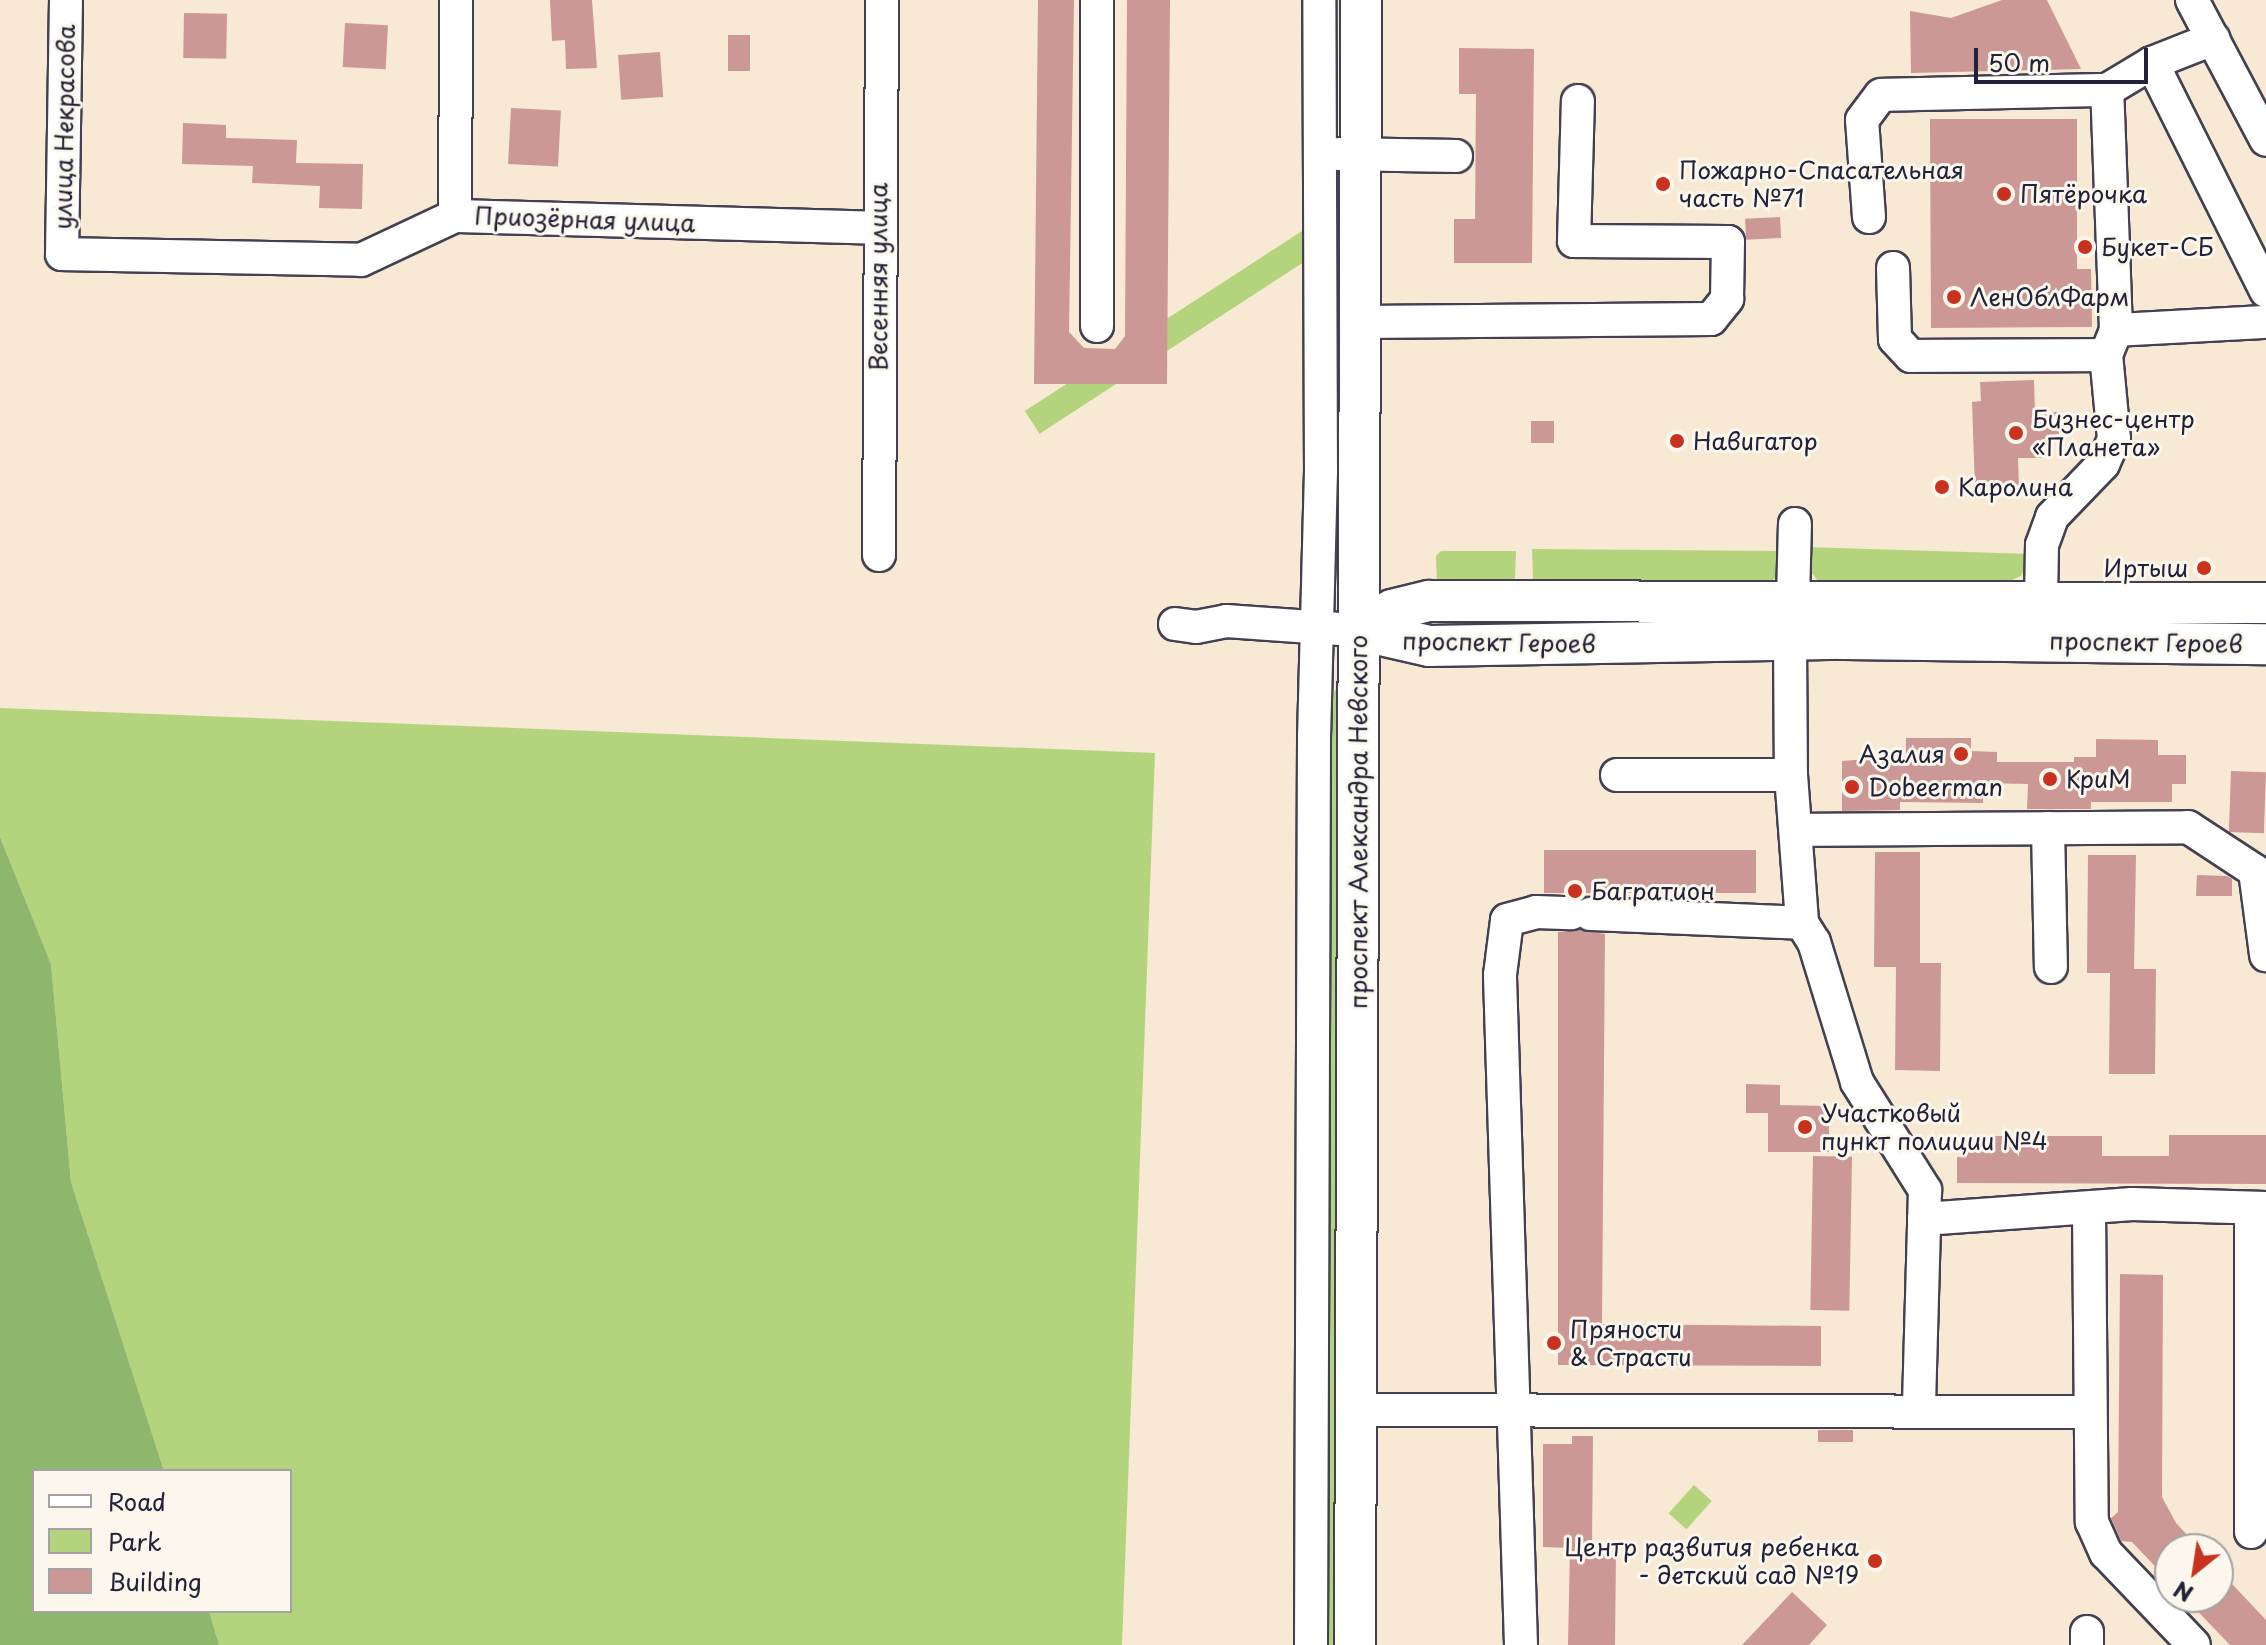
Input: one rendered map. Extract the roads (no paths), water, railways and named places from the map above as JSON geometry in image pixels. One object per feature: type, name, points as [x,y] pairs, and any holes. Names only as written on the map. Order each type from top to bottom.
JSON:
[{"type":"main road","name":"проспект Александра Невского","points":[[1355,1645],[1361,0]]},
{"type":"main road","name":"проспект Героев","points":[[1359,630],[1392,610],[1429,601],[1793,599],[2266,603]]},
{"type":"main road","name":"проспект Героев","points":[[1359,630],[1429,646],[1790,641],[2266,644]]},
{"type":"street","name":"улица Некрасова","points":[[62,254],[66,0]]},
{"type":"street","points":[[455,216],[456,0]]},
{"type":"street","name":"Весенняя улица","points":[[879,555],[878,228],[882,0]]},
{"type":"street","points":[[1097,0],[1097,326]]},
{"type":"street","points":[[1311,1645],[1314,738],[1319,628],[1319,0]]},
{"type":"street","points":[[2192,0],[2266,140]]},
{"type":"street","points":[[1869,217],[1862,120],[1881,95],[2107,90],[2152,63],[2213,39]]},
{"type":"street","points":[[2152,63],[2266,291]]},
{"type":"street","points":[[2041,602],[2042,545],[2052,517],[2103,464],[2114,439],[2107,90]]},
{"type":"street","points":[[1361,322],[1711,319],[1727,299],[1728,242],[1574,241],[1578,101]]},
{"type":"street","points":[[1318,153],[1456,156]]},
{"type":"street","name":"Приозёрная улица","points":[[62,254],[361,260],[455,216],[878,228]]},
{"type":"street","points":[[1893,268],[1895,339],[1911,356],[2111,342],[2266,322]]},
{"type":"street","points":[[1793,599],[1795,524]]},
{"type":"street","points":[[1175,624],[1196,627],[1226,621],[1359,630]]},
{"type":"street","points":[[1790,641],[1791,775],[1802,923],[1814,942],[1857,1082],[1925,1190],[1919,1410]]},
{"type":"street","points":[[1617,775],[1791,775]]},
{"type":"street","points":[[1797,830],[2188,827],[2255,871],[2266,955]]},
{"type":"street","points":[[2048,828],[2051,967]]},
{"type":"street","points":[[1521,1645],[1500,975],[1507,920],[1536,912],[1802,923]]},
{"type":"street","points":[[1924,1219],[2132,1204],[2259,1208],[2251,1532]]},
{"type":"street","points":[[2089,1209],[2092,1522],[2106,1553],[2194,1645]]},
{"type":"street","points":[[1355,1410],[1516,1414],[1919,1410],[2089,1412]]},
{"type":"place","name":"Пожарно-Спасательная часть №71","points":[[1663,184]]},
{"type":"place","name":"Пятёрочка","points":[[2004,194]]},
{"type":"place","name":"Букет-СБ","points":[[2085,247]]},
{"type":"place","name":"ЛенОблФарм","points":[[1954,297]]},
{"type":"place","name":"Бизнес-центр «Планета»","points":[[2016,433]]},
{"type":"place","name":"Навигатор","points":[[1677,441]]},
{"type":"place","name":"Каролина","points":[[1942,487]]},
{"type":"place","name":"Иртыш","points":[[2204,568]]},
{"type":"place","name":"Азалия","points":[[1961,754]]},
{"type":"place","name":"КриМ","points":[[2050,779]]},
{"type":"place","name":"Dobeerman","points":[[1852,787]]},
{"type":"place","name":"Багратион","points":[[1575,891]]},
{"type":"place","name":"Участковый пункт полиции №4","points":[[1805,1127]]},
{"type":"place","name":"Пряности & Страсти","points":[[1554,1343]]},
{"type":"place","name":"Центр развития ребенка - детский сад №19","points":[[1875,1561]]}]
